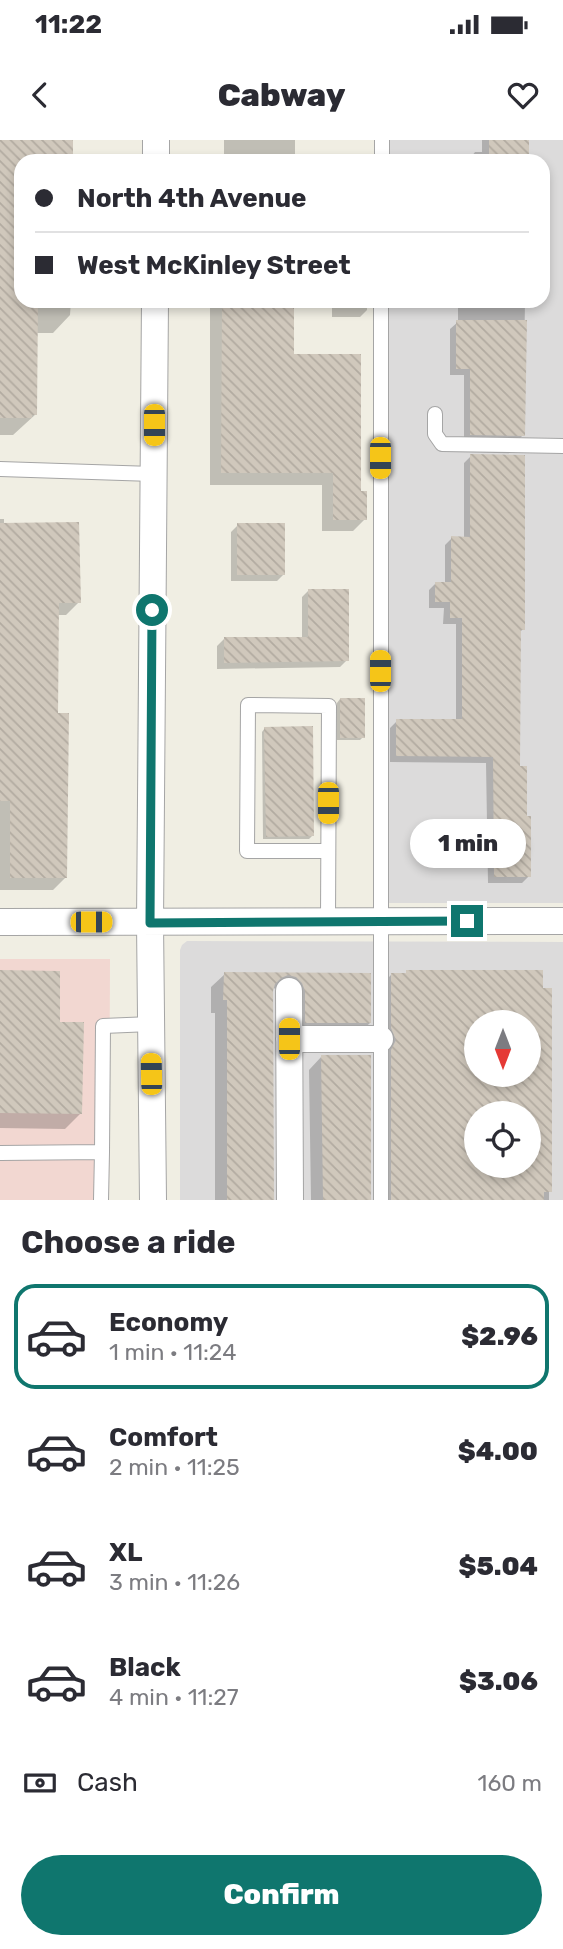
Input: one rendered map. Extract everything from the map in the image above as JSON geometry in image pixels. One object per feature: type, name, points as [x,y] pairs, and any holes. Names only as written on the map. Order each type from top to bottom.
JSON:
[{"type":"street","points":[[153,1200],[150,923],[155,308]]},
{"type":"street","points":[[0,922],[563,920]]},
{"type":"street","points":[[289,991],[290,1200]]},
{"type":"street","points":[[289,1039],[380,1039]]},
{"type":"lane","points":[[381,308],[381,1200]]},
{"type":"lane","points":[[435,414],[435,434],[442,444],[563,446]]},
{"type":"lane","points":[[0,469],[153,474]]},
{"type":"lane","points":[[328,851],[247,851],[248,705],[329,706],[328,922]]},
{"type":"lane","points":[[101,1200],[103,1026],[151,1024]]},
{"type":"lane","points":[[0,1153],[102,1152]]},
{"type":"shaded area","points":[[382,140],[563,140],[563,903],[380,903],[381,308],[550,308],[550,154],[382,154]]},
{"type":"shaded area","points":[[187,941],[563,942],[563,1200],[180,1200],[180,950]]},
{"type":"shaded area","points":[[0,959],[110,959],[109,1200],[0,1200]]},
{"type":"building","points":[[0,140],[73,140],[73,154],[14,154],[14,308],[38,308],[37,415],[32,415],[32,418],[0,418]]},
{"type":"building","points":[[489,140],[529,140],[529,154],[489,154]]},
{"type":"building","points":[[222,308],[294,308],[294,354],[361,354],[361,491],[367,491],[367,520],[333,520],[333,473],[221,473]]},
{"type":"building","points":[[456,320],[527,320],[525,436],[470,435],[470,369],[456,369]]},
{"type":"building","points":[[470,454],[525,455],[525,630],[521,630],[520,766],[527,766],[527,816],[531,816],[531,877],[494,877],[493,757],[396,756],[396,719],[462,719],[462,618],[450,618],[450,602],[435,602],[435,582],[451,582],[451,536],[470,537]]},
{"type":"building","points":[[79,522],[81,603],[59,603],[58,713],[69,713],[67,878],[10,878],[10,801],[0,801],[0,523]]},
{"type":"building","points":[[237,523],[285,523],[285,575],[237,575]]},
{"type":"building","points":[[308,589],[349,589],[349,661],[224,663],[224,637],[308,637]]},
{"type":"building","points":[[340,698],[365,698],[365,738],[340,738]]},
{"type":"building","points":[[313,726],[314,836],[266,837],[264,727]]},
{"type":"building","points":[[0,970],[60,971],[60,1022],[84,1022],[82,1114],[0,1113]]},
{"type":"building","points":[[406,970],[543,970],[543,988],[552,988],[552,1192],[544,1192],[544,1200],[391,1200],[391,1050],[396,1040],[391,1028],[391,973],[406,973]]},
{"type":"building","points":[[224,972],[371,973],[371,1023],[305,1023],[305,991],[302,983],[296,977],[288,975],[275,984],[274,1200],[227,1200],[227,1000],[223,1000]]},
{"type":"building","points":[[321,1055],[371,1055],[371,1200],[323,1200]]},
{"type":"route","points":[[152,610],[150,923],[467,921]]}]
